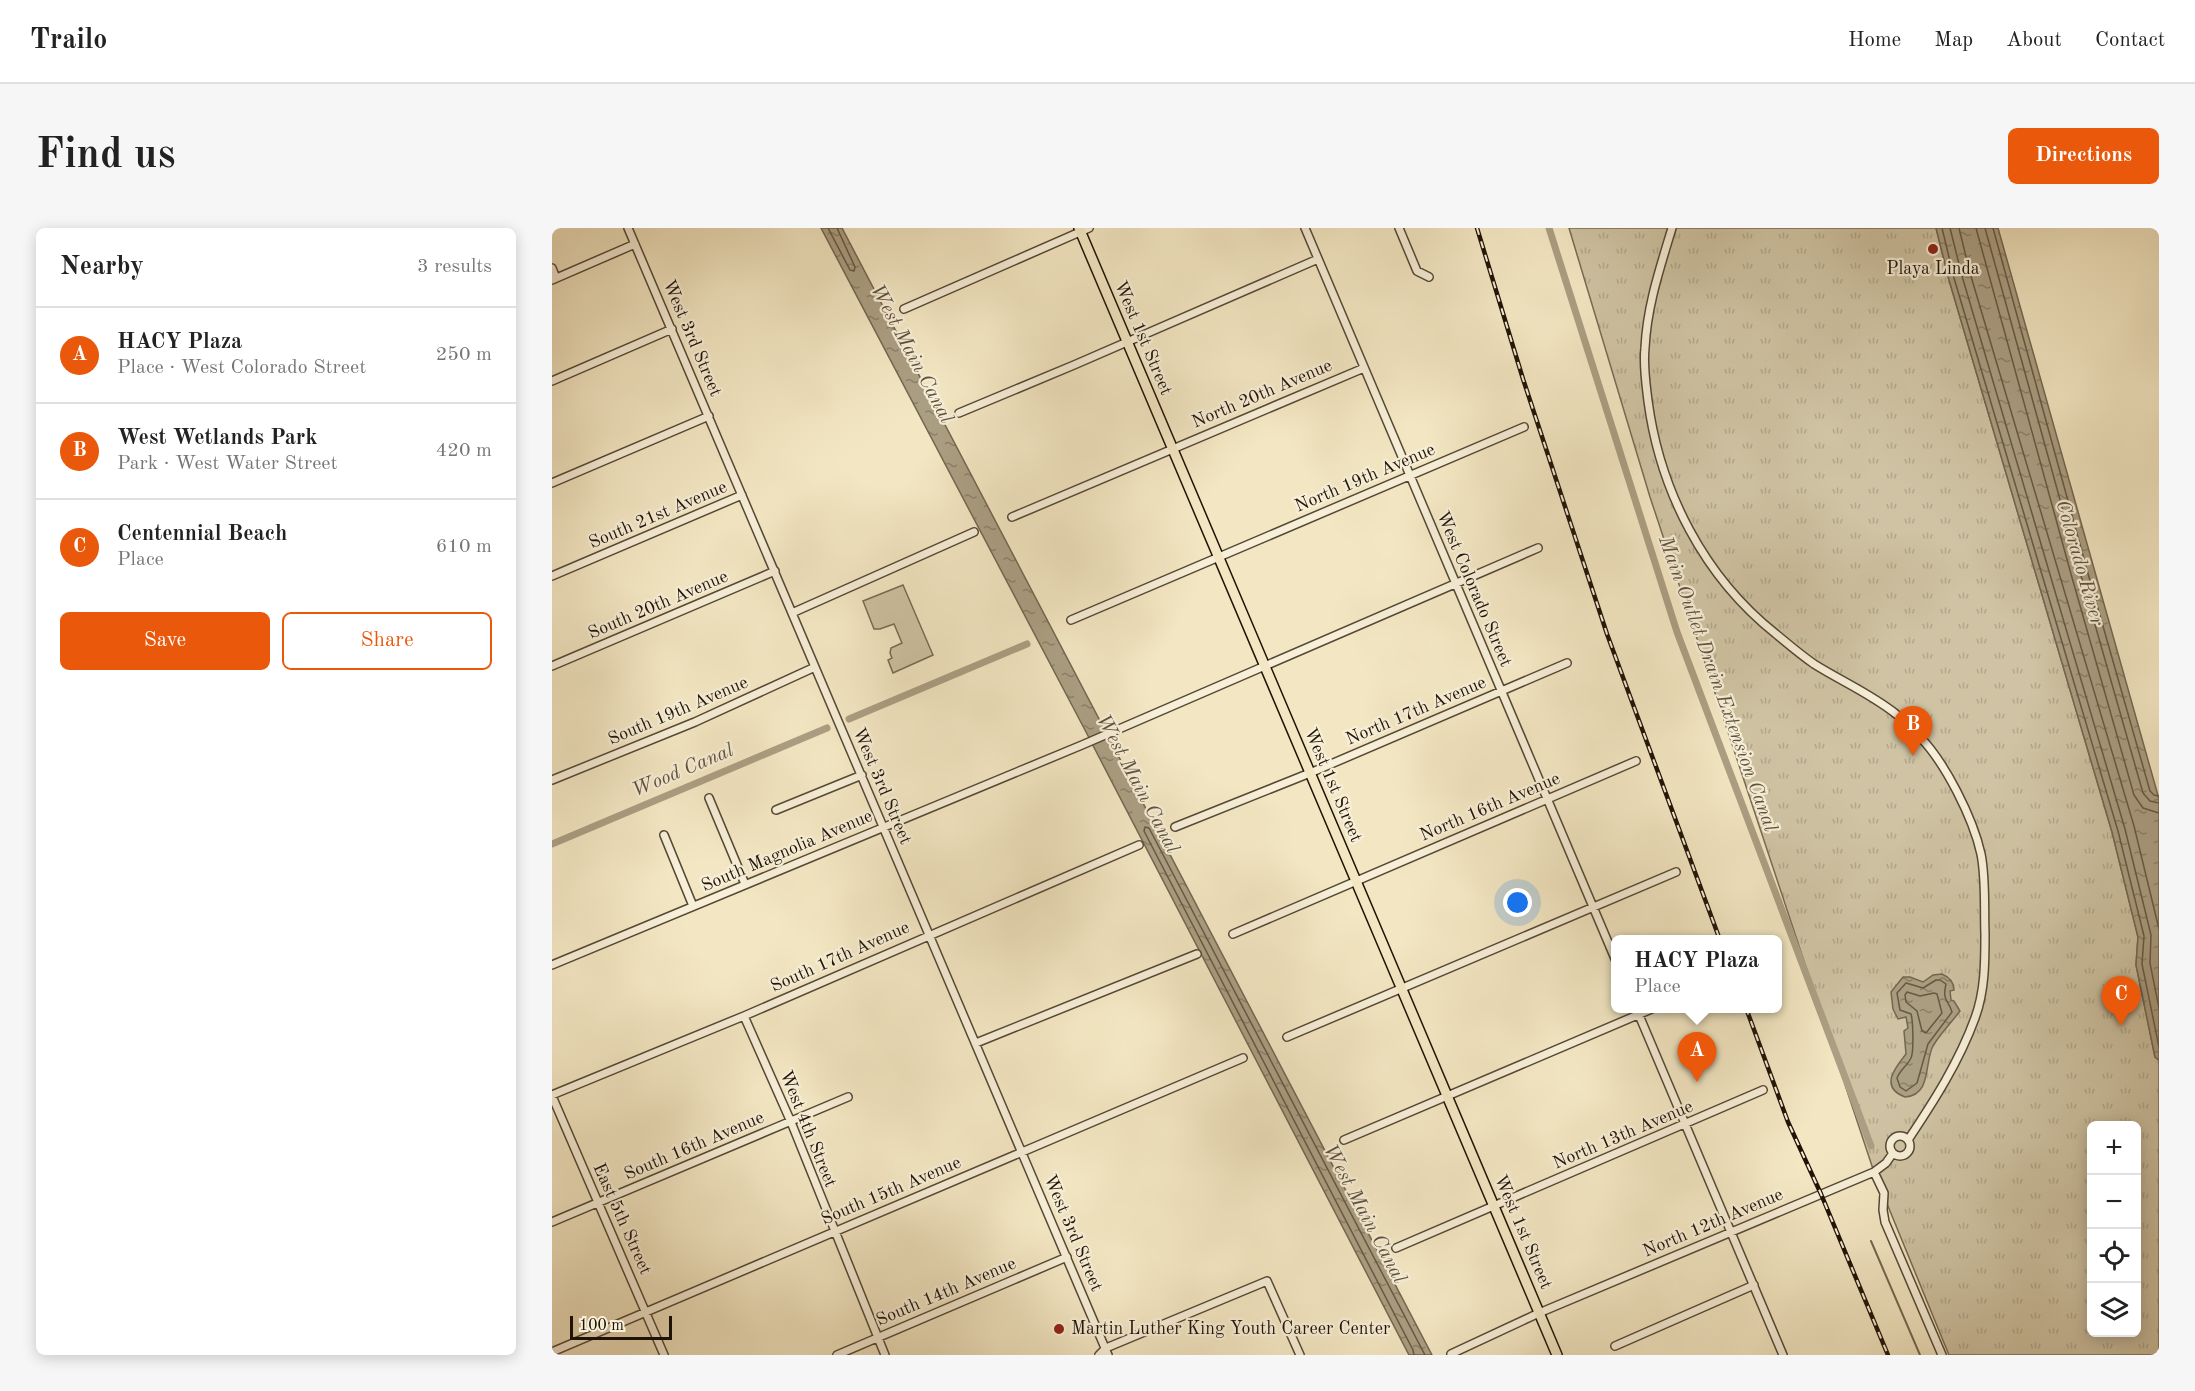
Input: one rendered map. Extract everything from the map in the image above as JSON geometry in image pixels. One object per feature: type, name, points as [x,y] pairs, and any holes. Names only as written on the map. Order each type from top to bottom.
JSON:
[{"type":"main road","name":"West 1st Street","points":[[1083,229],[1126,341],[1557,1355]]},
{"type":"street","name":"West 3rd Street","points":[[628,228],[1107,1352]]},
{"type":"street","name":"West Colorado Street","points":[[1305,228],[1611,949]]},
{"type":"street","points":[[1399,228],[1417,271],[1429,277]]},
{"type":"street","points":[[1672,228],[1655,281],[1648,314],[1644,351],[1646,384],[1652,428],[1666,481],[1701,553],[1736,597],[1772,631],[1812,663],[1855,687],[1896,714],[1922,739],[1941,765],[1960,800],[1973,827],[1981,855],[1985,972],[1978,1010],[1961,1053],[1933,1103],[1908,1140]]},
{"type":"street","points":[[904,309],[1083,229]]},
{"type":"street","points":[[552,268],[554,279],[635,244]]},
{"type":"street","points":[[959,413],[1074,366],[1126,341],[1318,259]]},
{"type":"street","points":[[552,381],[672,329]]},
{"type":"street","name":"North 20th Avenue","points":[[1172,448],[1364,368]]},
{"type":"street","points":[[552,483],[709,416]]},
{"type":"street","name":"North 19th Avenue","points":[[1218,556],[1524,427]]},
{"type":"street","points":[[1012,517],[1172,448]]},
{"type":"street","name":"South 21st Avenue","points":[[552,576],[742,495]]},
{"type":"street","points":[[792,613],[974,532]]},
{"type":"street","name":"South Magnolia Avenue","points":[[552,965],[1090,742],[1538,548]]},
{"type":"street","points":[[1071,620],[1218,556]]},
{"type":"street","name":"South 20th Avenue","points":[[552,666],[775,571]]},
{"type":"street","name":"North 17th Avenue","points":[[1310,773],[1567,663]]},
{"type":"street","name":"South 19th Avenue","points":[[552,780],[695,722],[815,667]]},
{"type":"street","name":"North 16th Avenue","points":[[1356,880],[1636,761]]},
{"type":"street","points":[[1176,827],[1310,773]]},
{"type":"street","points":[[776,810],[861,775]]},
{"type":"street","points":[[709,798],[745,884]]},
{"type":"street","points":[[664,835],[693,906]]},
{"type":"street","name":"South 17th Avenue","points":[[552,1096],[744,1016],[1139,845]]},
{"type":"street","points":[[1287,1037],[1676,872]]},
{"type":"street","points":[[1233,934],[1356,880]]},
{"type":"street","points":[[976,1043],[1197,954]]},
{"type":"street","points":[[1344,1140],[1448,1097],[1636,1013]]},
{"type":"street","points":[[1638,1013],[1783,1355]]},
{"type":"street","name":"West 4th Street","points":[[744,1016],[885,1355]]},
{"type":"street","name":"South 15th Avenue","points":[[552,1352],[1243,1058]]},
{"type":"street","name":"North 13th Avenue","points":[[1396,1248],[1763,1090]]},
{"type":"street","name":"East 5th Street","points":[[552,1096],[664,1355]]},
{"type":"street","name":"South 16th Avenue","points":[[552,1222],[848,1097]]},
{"type":"street","points":[[1903,1136],[1908,1140],[1910,1146],[1905,1155],[1899,1156],[1893,1153],[1890,1144],[1894,1138],[1903,1136]]},
{"type":"street","name":"North 12th Avenue","points":[[1451,1354],[1539,1313],[1875,1172],[1893,1153]]},
{"type":"street","points":[[1875,1172],[1884,1193],[1882,1210],[1885,1222],[1942,1355]]},
{"type":"street","name":"South 14th Avenue","points":[[837,1355],[1067,1257]]},
{"type":"street","points":[[1099,1355],[1267,1281],[1300,1355]]},
{"type":"street","points":[[1615,1346],[1754,1285]]},
{"type":"green space","points":[[1569,228],[1936,228],[1949,280],[2112,832],[2138,937],[2136,965],[2155,1057],[2159,1060],[2159,1355],[1949,1355],[1874,1172],[1650,497]]},
{"type":"green space","points":[[903,585],[933,655],[893,673],[888,660],[892,658],[891,648],[902,643],[894,624],[874,629],[863,601]]},
{"type":"water","points":[[821,228],[842,228],[1432,1355],[1409,1355],[1086,732]]},
{"type":"water","name":"Colorado River","points":[[1936,228],[1998,228],[2159,799],[2159,1060],[2155,1057],[2136,965],[2138,937],[2112,832],[1949,280]]},
{"type":"water","points":[[1942,974],[1952,982],[1954,990],[1950,991],[1951,1000],[1960,1011],[1933,1046],[1926,1077],[1920,1091],[1905,1097],[1897,1093],[1891,1083],[1894,1071],[1906,1054],[1904,1031],[1908,1028],[1906,1017],[1898,1019],[1893,1009],[1891,992],[1903,977],[1923,982],[1933,975]]},
{"type":"waterway","name":"Main Outlet Drain Extension Canal","points":[[1549,228],[1677,632],[1871,1146]]},
{"type":"waterway","name":"Wood Canal","points":[[849,719],[1027,644]]},
{"type":"waterway","name":"Wood Canal","points":[[552,844],[827,728]]},
{"type":"waterway","name":"Main Outlet Drain Extension Canal","points":[[1871,1241],[1920,1355]]},
{"type":"railway","points":[[1477,228],[1523,379],[1607,634],[1718,935]]},
{"type":"railway","points":[[1748,1013],[1788,1122],[1821,1194],[1888,1355]]},
{"type":"place","name":"Playa Linda","points":[[1933,249]]},
{"type":"place","name":"West Wetlands Park","points":[[1913,756]]},
{"type":"place","name":"Centennial Beach","points":[[2121,1026]]},
{"type":"place","name":"HACY Plaza","points":[[1697,1082]]},
{"type":"place","name":"Martin Luther King Youth Career Center","points":[[1059,1329]]},
{"type":"water label","name":"West Main Canal","points":[[911,354]]},
{"type":"water label","name":"West Main Canal","points":[[1137,784]]},
{"type":"water label","name":"West Main Canal","points":[[1364,1214]]}]
